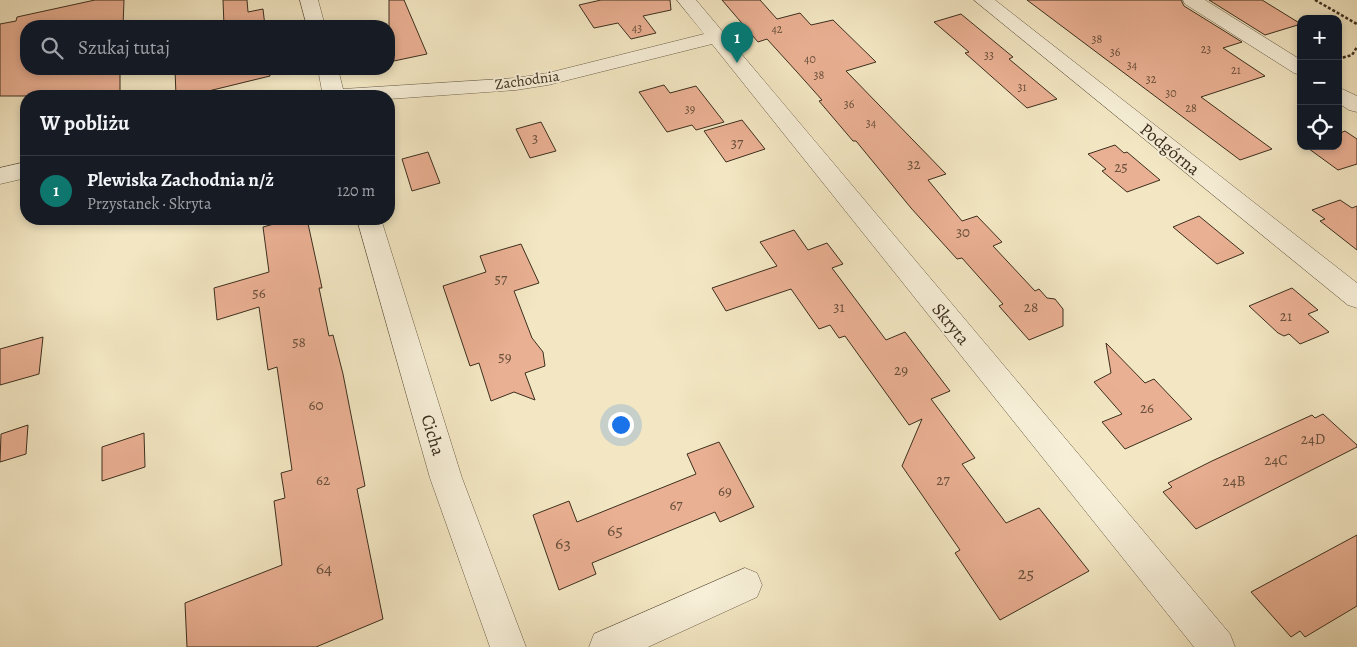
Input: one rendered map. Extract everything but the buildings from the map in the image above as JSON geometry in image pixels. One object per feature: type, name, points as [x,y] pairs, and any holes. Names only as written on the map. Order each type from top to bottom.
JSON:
[{"type":"street","points":[[309,0],[314,20]]},
{"type":"street","name":"Skryta","points":[[686,0],[1217,647]]},
{"type":"street","name":"Podgórna","points":[[982,0],[1357,298]]},
{"type":"street","points":[[1192,0],[1297,66]]},
{"type":"street","name":"Zachodnia","points":[[395,92],[516,84],[548,79],[716,37]]},
{"type":"street","points":[[329,75],[332,90]]},
{"type":"street","points":[[1342,96],[1357,105]]},
{"type":"street","points":[[0,176],[20,171]]},
{"type":"street","name":"Cicha","points":[[371,225],[446,478],[508,647]]},
{"type":"street","points":[[607,647],[745,585]]},
{"type":"path","points":[[1315,0],[1357,24]]},
{"type":"path","points":[[1342,58],[1352,55],[1357,47]]},
{"type":"place","name":"Plewiska Zachodnia n/ż","points":[[737,63]]}]
